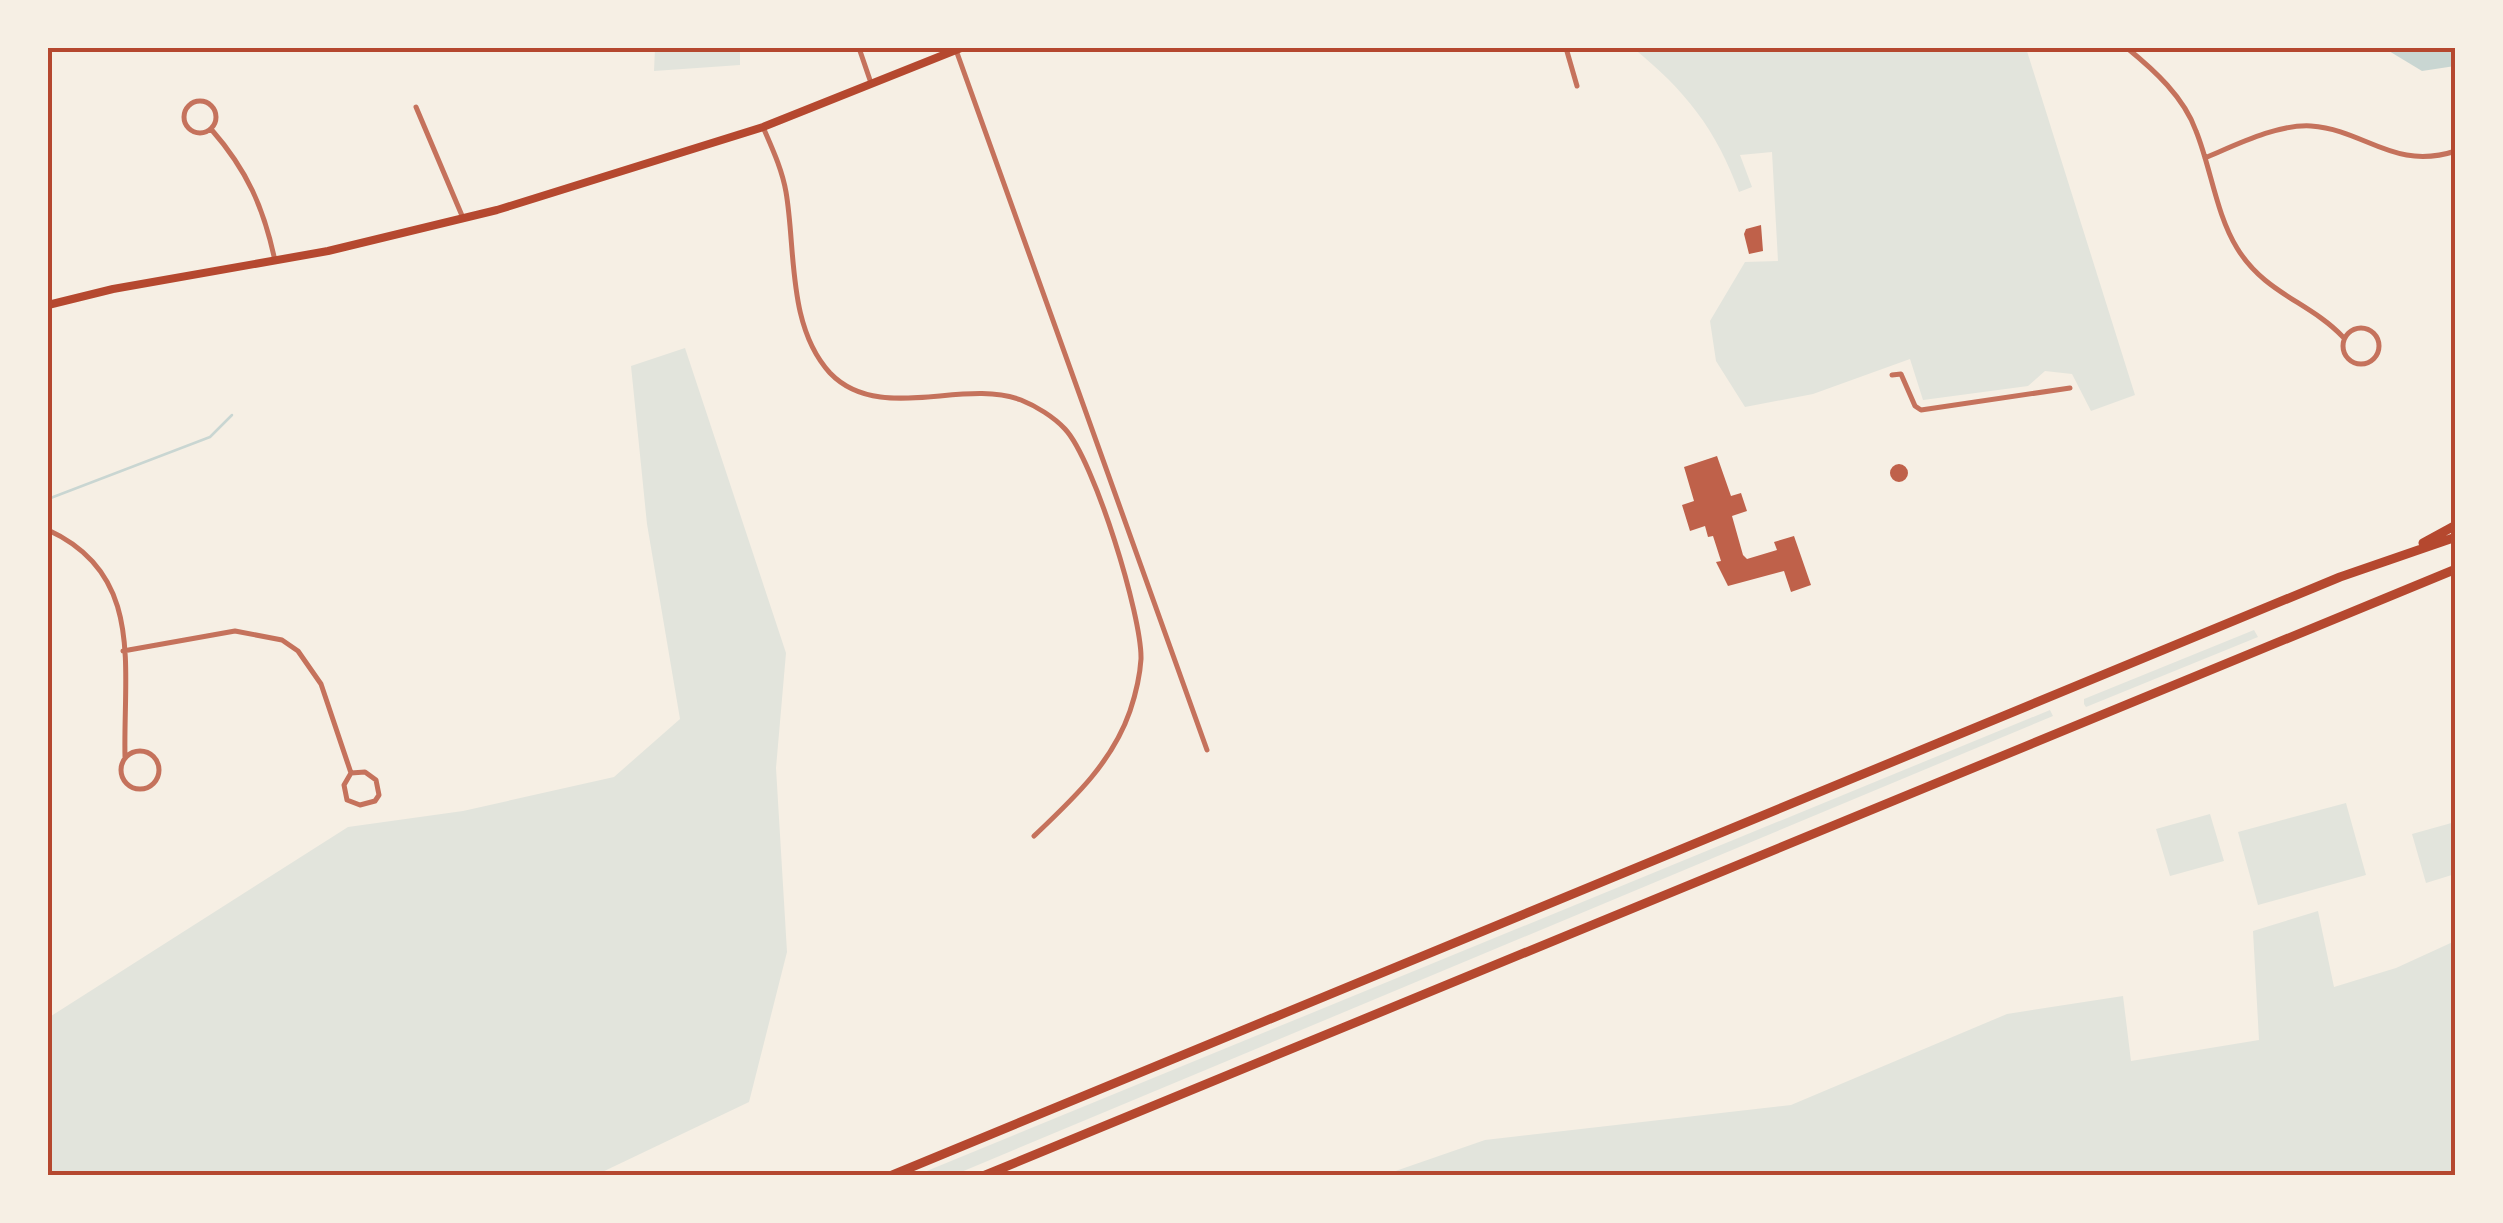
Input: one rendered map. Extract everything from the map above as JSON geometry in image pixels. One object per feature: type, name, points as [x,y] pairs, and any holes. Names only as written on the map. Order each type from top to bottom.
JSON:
[{"type":"highway","points":[[890,1176],[2412,550],[2456,526]]},
{"type":"highway","points":[[2412,550],[2456,538]]},
{"type":"highway","points":[[983,1176],[2456,570]]},
{"type":"main road","points":[[48,306],[112,289],[275,261],[463,218],[762,128],[958,49]]},
{"type":"street","points":[[859,48],[871,84]]},
{"type":"street","points":[[1566,48],[1578,86]]},
{"type":"street","points":[[2127,48],[2180,100],[2205,158],[2229,232],[2243,257],[2273,289],[2343,337],[2346,355],[2354,363],[2370,362],[2377,356],[2372,332],[2357,328],[2343,337]]},
{"type":"street","points":[[958,49],[1207,750]]},
{"type":"street","points":[[200,101],[211,106],[216,117],[211,128],[200,133],[188,128],[184,117],[189,106],[200,101]]},
{"type":"street","points":[[416,107],[463,218]]},
{"type":"street","points":[[2205,158],[2301,126],[2320,127],[2385,152],[2417,158],[2456,151]]},
{"type":"street","points":[[211,128],[238,160],[256,190],[275,261]]},
{"type":"street","points":[[762,128],[786,192],[790,241],[809,342],[832,376],[848,386],[892,398],[995,393],[1022,401],[1064,428],[1077,444],[1096,489],[1130,594],[1141,660],[1131,708],[1118,740],[1092,778],[1034,836]]},
{"type":"street","points":[[1892,375],[1901,374],[1915,406],[1922,410],[2070,388]]},
{"type":"street","points":[[48,530],[77,543],[104,572],[118,600],[125,758],[120,768],[127,785],[144,789],[154,782],[159,770],[149,754],[136,751],[125,758]]},
{"type":"street","points":[[123,651],[235,630],[282,640],[298,651],[321,684],[351,773]]},
{"type":"street","points":[[364,772],[376,780],[375,801],[360,805],[347,800],[344,784],[351,773],[364,772]]},
{"type":"shaded area","points":[[655,48],[740,48],[740,65],[654,71]]},
{"type":"shaded area","points":[[1633,48],[2026,48],[2135,395],[2091,411],[2072,374],[2045,371],[2028,386],[1923,400],[1910,359],[1813,394],[1745,407],[1716,361],[1710,321],[1745,262],[1778,261],[1772,152],[1740,155],[1752,187],[1739,192],[1720,149],[1697,112]]},
{"type":"shaded area","points":[[2384,48],[2455,48],[2455,66],[2422,71]]},
{"type":"shaded area","points":[[685,348],[786,653],[776,768],[787,952],[749,1102],[596,1175],[48,1175],[48,1018],[348,827],[463,811],[614,777],[680,719],[647,524],[631,366]]},
{"type":"shaded area","points":[[2254,630],[2258,637],[2086,707],[2084,704],[2084,699]]},
{"type":"shaded area","points":[[2050,710],[2053,716],[954,1175],[917,1175]]},
{"type":"shaded area","points":[[2346,803],[2366,875],[2258,905],[2238,832]]},
{"type":"shaded area","points":[[2210,814],[2224,861],[2170,876],[2156,829]]},
{"type":"shaded area","points":[[2455,822],[2455,874],[2426,883],[2412,834]]},
{"type":"shaded area","points":[[2318,911],[2334,987],[2396,968],[2455,941],[2455,1175],[1384,1175],[1485,1140],[1791,1105],[2007,1014],[2123,996],[2131,1061],[2259,1040],[2253,931]]},
{"type":"building","points":[[1761,225],[1763,251],[1749,254],[1746,229]]},
{"type":"building","points":[[1717,456],[1731,496],[1741,493],[1747,511],[1732,516],[1743,555],[1747,559],[1777,550],[1774,542],[1794,536],[1811,585],[1791,592],[1784,571],[1728,586],[1716,562],[1721,561],[1713,536],[1708,537],[1705,526],[1690,531],[1682,505],[1694,501],[1684,467]]},
{"type":"building","points":[[1899,464],[1906,466],[1906,480],[1899,482],[1892,480],[1890,473],[1892,466]]},
{"type":"waterway","points":[[48,499],[210,437],[232,415]]}]
